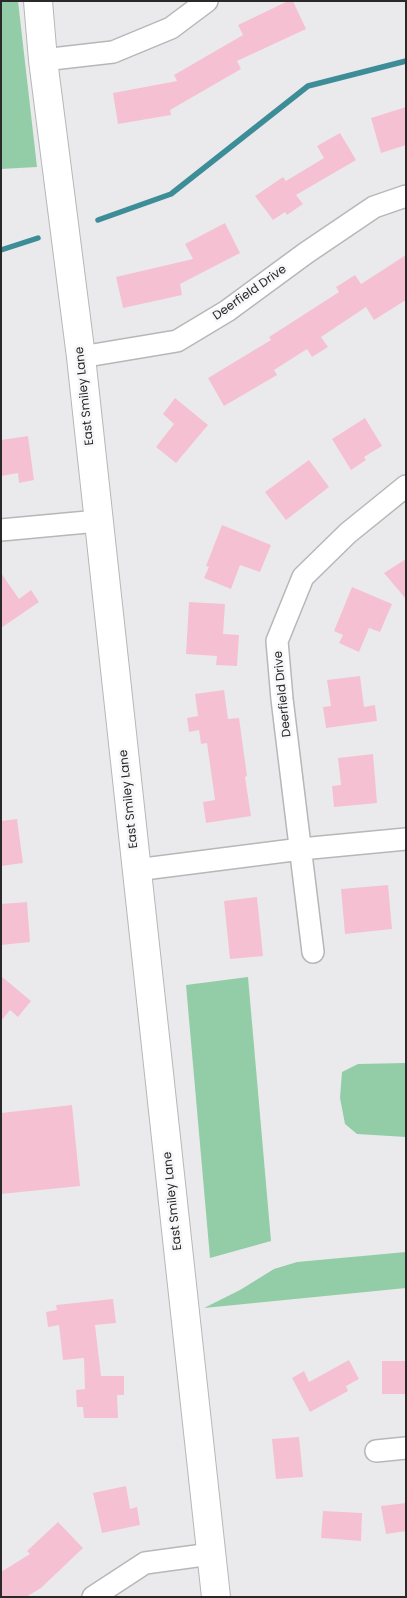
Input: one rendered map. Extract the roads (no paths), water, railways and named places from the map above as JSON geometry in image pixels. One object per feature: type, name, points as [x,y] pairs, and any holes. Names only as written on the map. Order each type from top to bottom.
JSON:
[{"type":"street","name":"East Smiley Lane","points":[[38,1],[43,60],[81,357],[216,1597]]},
{"type":"street","points":[[43,60],[113,52],[171,28],[207,1]]},
{"type":"street","name":"Deerfield Drive","points":[[81,357],[177,341],[227,312],[374,207],[406,196]]},
{"type":"street","name":"Deerfield Drive","points":[[313,952],[282,699],[277,641],[303,577],[348,533],[406,486]]},
{"type":"street","points":[[1,530],[98,521]]},
{"type":"street","points":[[136,870],[406,839]]},
{"type":"street","points":[[376,1452],[406,1448]]},
{"type":"street","points":[[93,1597],[145,1563],[211,1554]]},
{"type":"waterway","points":[[98,220],[171,194],[308,86],[406,61]]},
{"type":"waterway","points":[[1,250],[38,238]]}]
